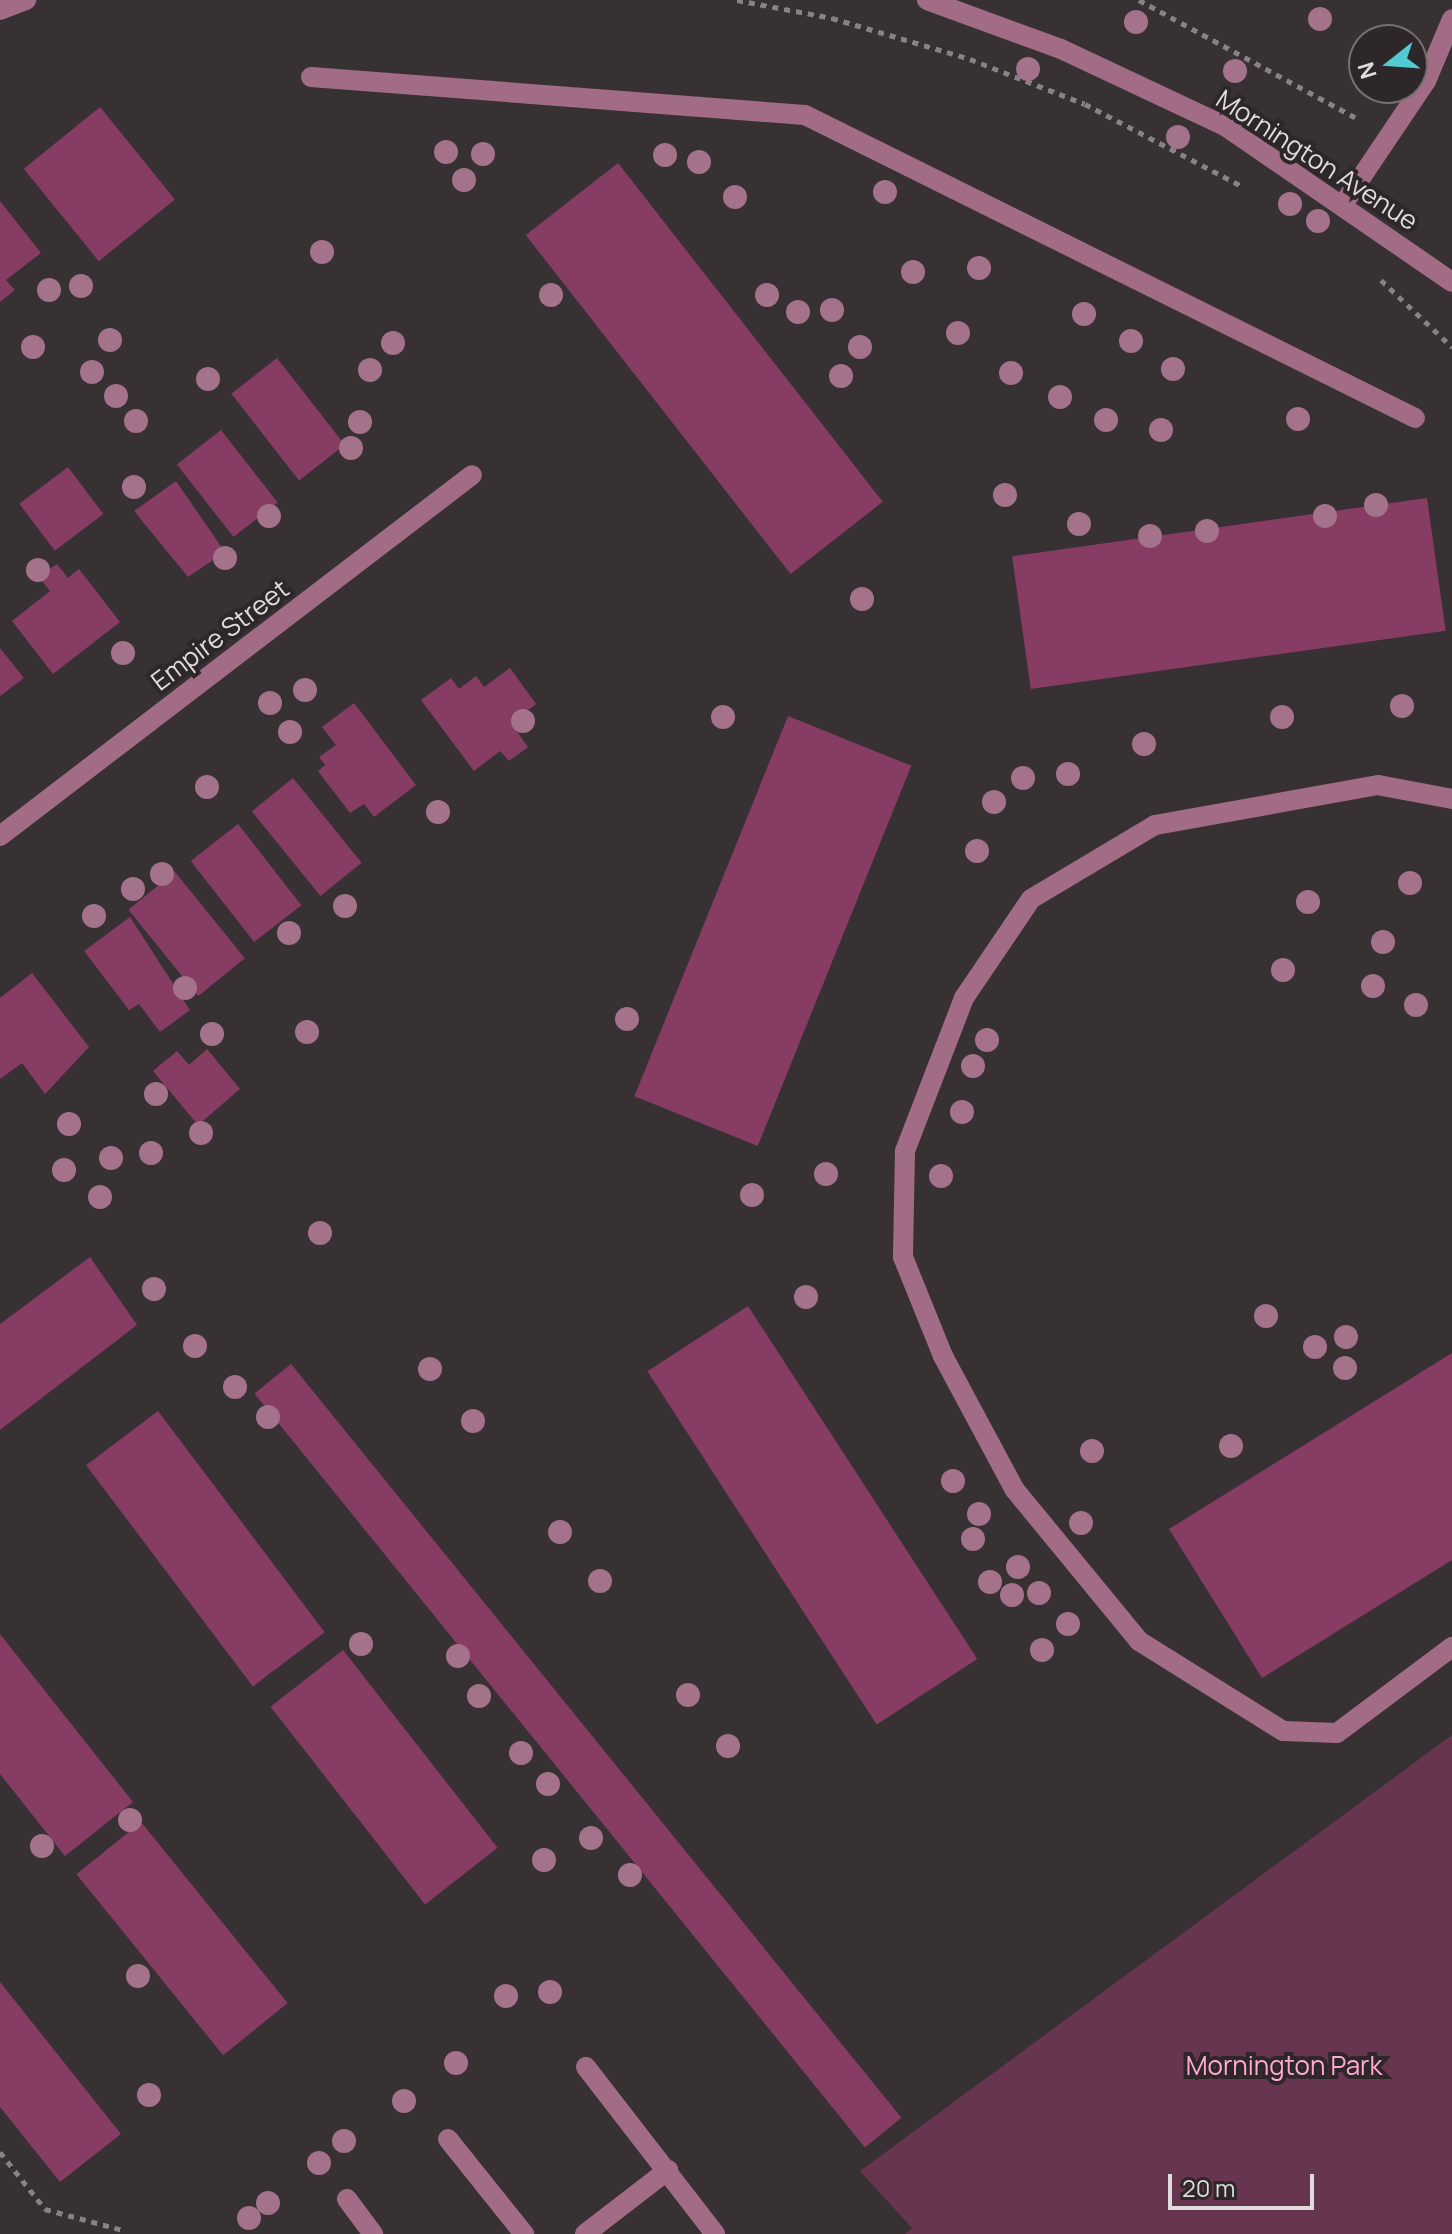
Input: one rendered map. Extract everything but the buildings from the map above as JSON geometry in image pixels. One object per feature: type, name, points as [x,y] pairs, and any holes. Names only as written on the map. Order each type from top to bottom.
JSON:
[{"type":"street","points":[[0,10],[26,0]]},
{"type":"street","name":"Mornington Avenue","points":[[927,0],[1061,49],[1225,126],[1344,203],[1452,282]]},
{"type":"street","points":[[1344,203],[1426,81],[1452,19]]},
{"type":"street","points":[[311,77],[805,115],[1415,418]]},
{"type":"street","name":"Empire Street","points":[[0,836],[472,475]]},
{"type":"street","points":[[1452,799],[1378,785],[1155,825],[1031,899],[964,998],[905,1151],[903,1257],[943,1356],[1015,1490],[1139,1641],[1283,1731],[1337,1733],[1452,1647]]},
{"type":"street","points":[[586,2067],[715,2234]]},
{"type":"street","points":[[448,2139],[524,2234]]},
{"type":"street","points":[[585,2234],[668,2170]]},
{"type":"street","points":[[347,2199],[373,2234]]},
{"type":"path","points":[[737,0],[832,18],[970,59],[1085,104],[1249,190]]},
{"type":"path","points":[[1139,0],[1368,125]]},
{"type":"path","points":[[1367,269],[1452,347]]},
{"type":"path","points":[[0,2152],[45,2209],[123,2230]]},
{"type":"green space","name":"Mornington Park","points":[[1452,1735],[1452,2234],[905,2234],[912,2228],[860,2171]]}]
